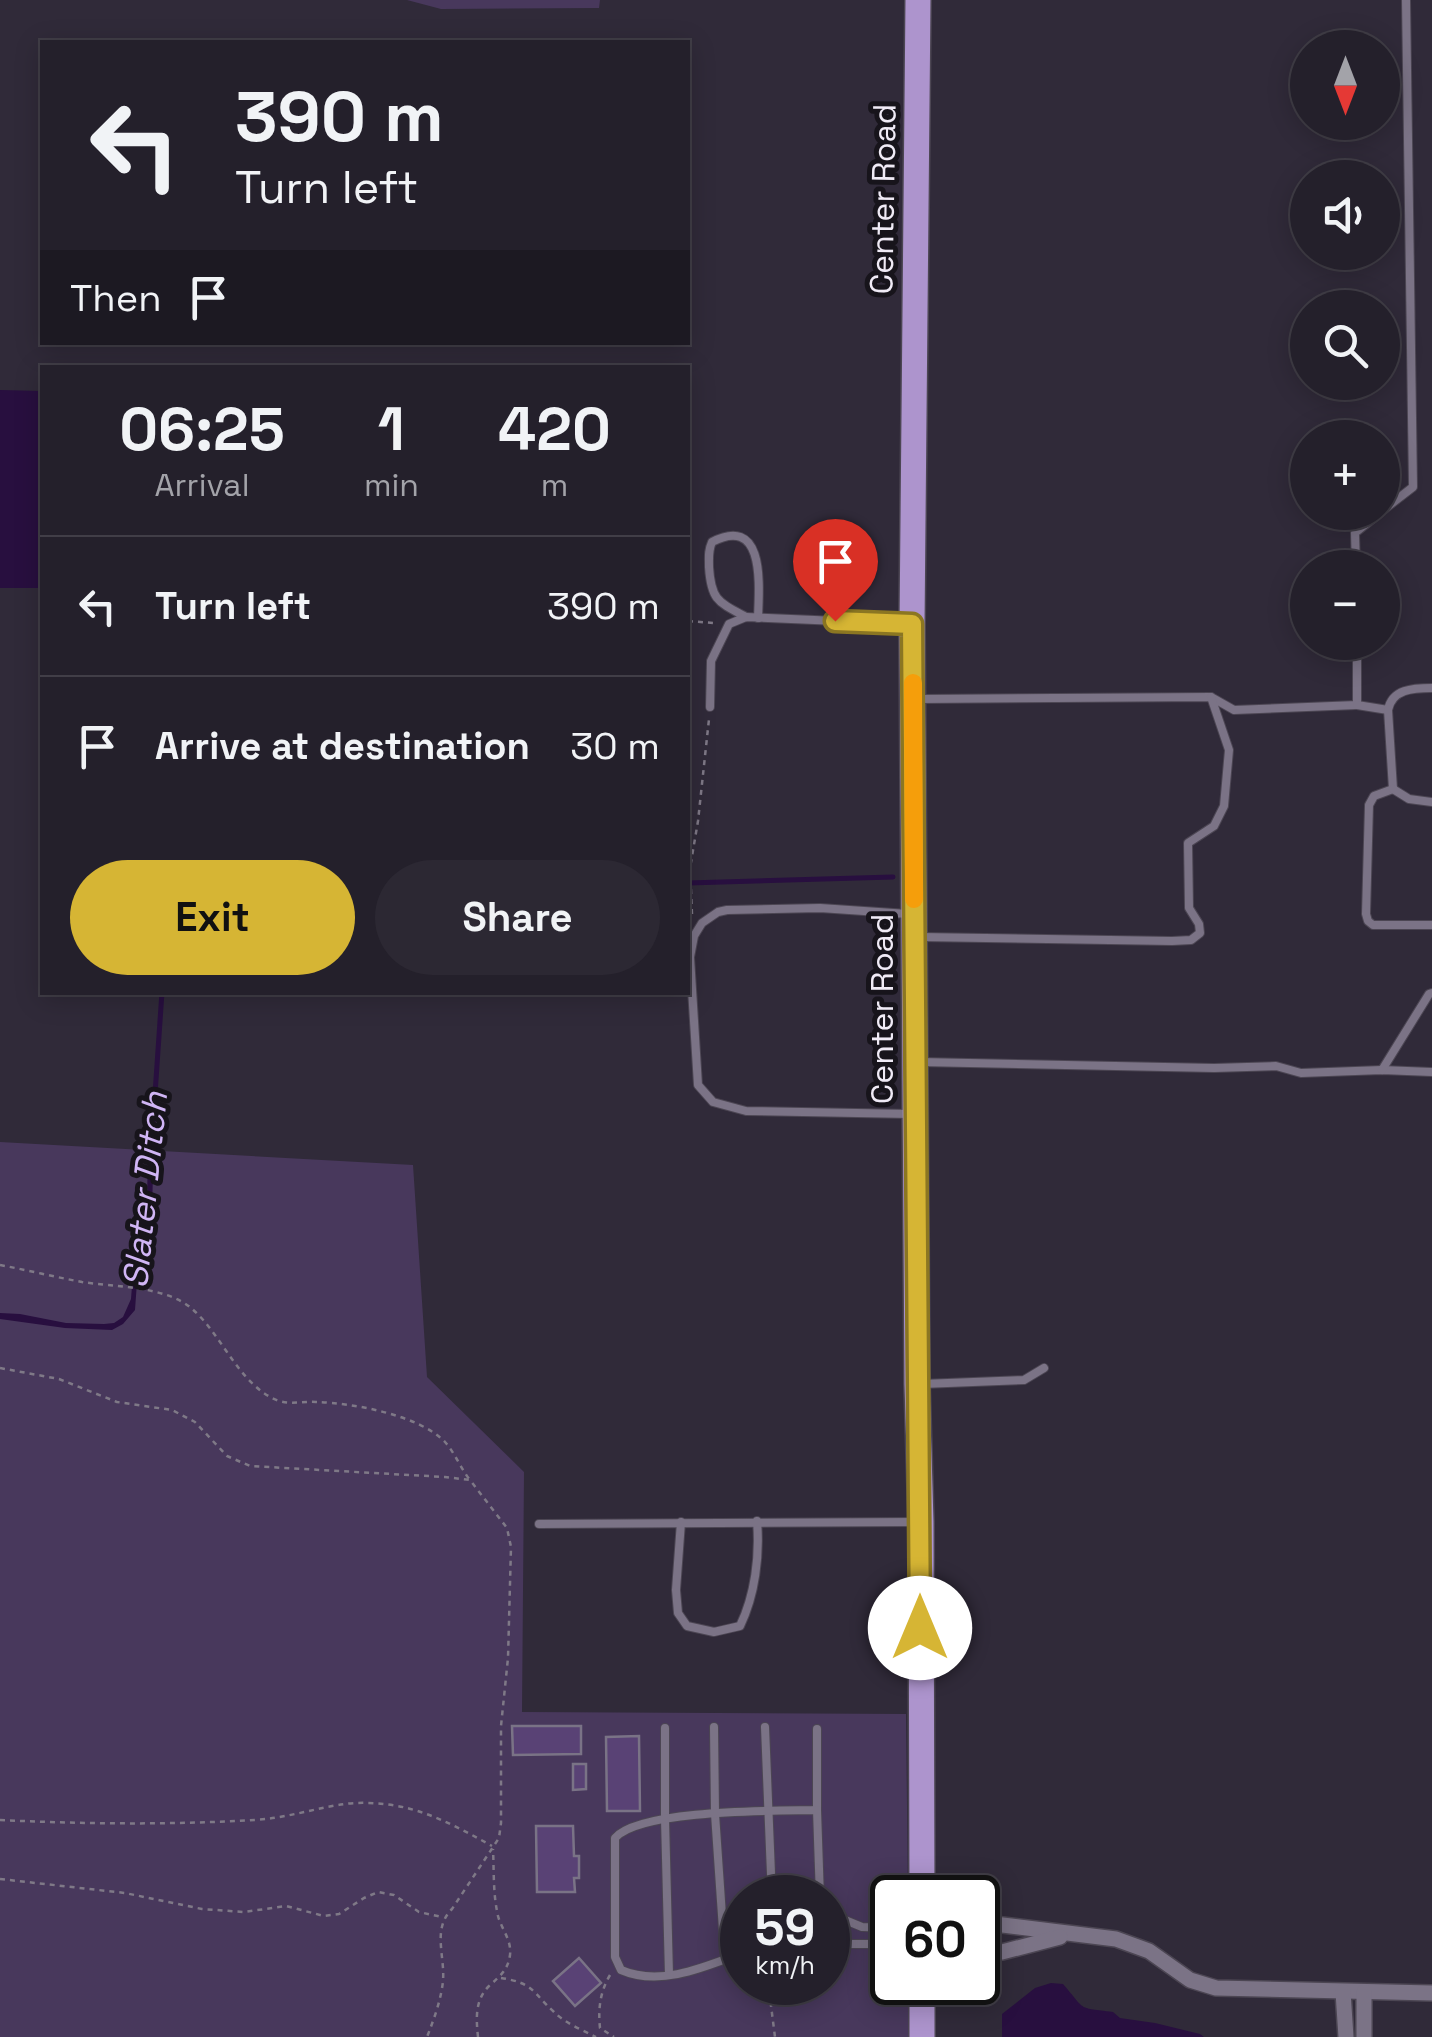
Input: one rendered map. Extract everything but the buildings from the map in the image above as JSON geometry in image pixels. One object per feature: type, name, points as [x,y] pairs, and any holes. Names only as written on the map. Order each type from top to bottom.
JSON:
[{"type":"main road","name":"Center Road","points":[[918,0],[912,624],[922,1875]]},
{"type":"main road","points":[[922,2005],[922,2037]]},
{"type":"street","points":[[1000,1925],[1116,1939],[1148,1952],[1190,1980],[1216,1988],[1432,1992]]},
{"type":"street","points":[[1000,1952],[1069,1934]]},
{"type":"street","points":[[1343,1992],[1346,2037]]},
{"type":"street","points":[[1364,1992],[1364,2037]]},
{"type":"lane","points":[[1400,497],[1413,487],[1406,0]]},
{"type":"lane","points":[[758,618],[760,574],[753,548],[734,536],[712,542],[708,551],[714,596],[746,617],[758,618],[912,624]]},
{"type":"lane","points":[[710,707],[711,661],[729,624],[746,617]]},
{"type":"lane","points":[[1357,660],[1358,705]]},
{"type":"lane","points":[[1393,789],[1390,698],[1417,688],[1432,688]]},
{"type":"lane","points":[[914,698],[1212,696],[1234,710],[1358,705],[1388,710]]},
{"type":"lane","points":[[916,1114],[746,1112],[714,1102],[698,1084],[690,957],[694,936],[702,922],[728,910],[820,908],[914,926],[1191,940],[1200,933],[1189,908],[1188,843],[1214,826],[1224,806],[1229,750],[1212,696]]},
{"type":"lane","points":[[1393,789],[1409,799],[1432,802]]},
{"type":"lane","points":[[1393,789],[1374,796],[1369,805],[1368,921],[1432,925]]},
{"type":"lane","points":[[1382,1070],[1432,993]]},
{"type":"lane","points":[[915,1062],[1276,1066],[1301,1073],[1432,1072]]},
{"type":"lane","points":[[917,1384],[1024,1380],[1044,1368]]},
{"type":"lane","points":[[681,1522],[678,1612],[687,1626],[714,1632],[740,1626],[750,1606],[758,1522]]},
{"type":"lane","points":[[538,1524],[921,1522]]},
{"type":"lane","points":[[714,1727],[720,1886]]},
{"type":"lane","points":[[765,1727],[770,1875]]},
{"type":"lane","points":[[665,1728],[669,1976]]},
{"type":"lane","points":[[817,1728],[819,1875]]},
{"type":"lane","points":[[720,1961],[669,1976],[636,1976],[621,1970],[615,1956],[615,1838],[622,1830],[642,1822],[715,1814],[818,1810]]},
{"type":"path","points":[[690,621],[729,624]]},
{"type":"path","points":[[691,897],[690,868],[710,707]]},
{"type":"path","points":[[0,1264],[177,1297],[196,1311],[258,1389],[274,1399],[288,1404],[353,1406],[402,1418],[428,1430],[446,1443],[458,1466],[507,1528],[511,1547],[499,1838],[444,1918],[440,1934],[444,1978],[438,2010],[427,2037]]},
{"type":"path","points":[[0,1368],[58,1379],[116,1402],[172,1410],[195,1422],[227,1456],[250,1466],[470,1480]]},
{"type":"path","points":[[0,1820],[252,1820],[287,1818],[340,1804],[368,1803],[406,1808],[450,1823],[493,1847]]},
{"type":"path","points":[[478,2037],[479,2001],[507,1968],[511,1950],[496,1910],[493,1847]]},
{"type":"path","points":[[0,1878],[125,1893],[202,1909],[244,1912],[286,1906],[324,1916],[340,1914],[378,1892],[394,1895],[420,1912],[444,1918]]},
{"type":"path","points":[[610,1974],[598,2013],[600,2028],[614,2037]]},
{"type":"path","points":[[499,1978],[520,1981],[538,1993],[553,2012],[596,2037]]},
{"type":"path","points":[[771,2005],[775,2037]]},
{"type":"shaded area","points":[[407,0],[600,0],[599,8],[441,9]]},
{"type":"shaded area","points":[[0,390],[40,391],[40,588],[0,588]]},
{"type":"shaded area","points":[[148,1131],[154,1132],[152,1212],[139,1254],[135,1310],[112,1330],[0,1319],[0,1313],[66,1323],[104,1324],[123,1317],[131,1299],[135,1247],[147,1211]]},
{"type":"shaded area","points":[[0,1142],[413,1165],[427,1377],[524,1472],[522,1712],[906,1714],[908,1875],[870,1875],[870,2005],[908,2005],[908,2037],[0,2037]]},
{"type":"shaded area","points":[[1063,1984],[1088,2008],[1204,2037],[1002,2037],[1002,2014],[1035,1988]]},
{"type":"waterway","name":"Slater Ditch","points":[[690,883],[893,877]]},
{"type":"waterway","name":"Slater Ditch","points":[[152,1138],[162,995]]},
{"type":"slow traffic","points":[[913,683],[914,899]]},
{"type":"route","points":[[835,621],[912,624],[920,1628]]}]
